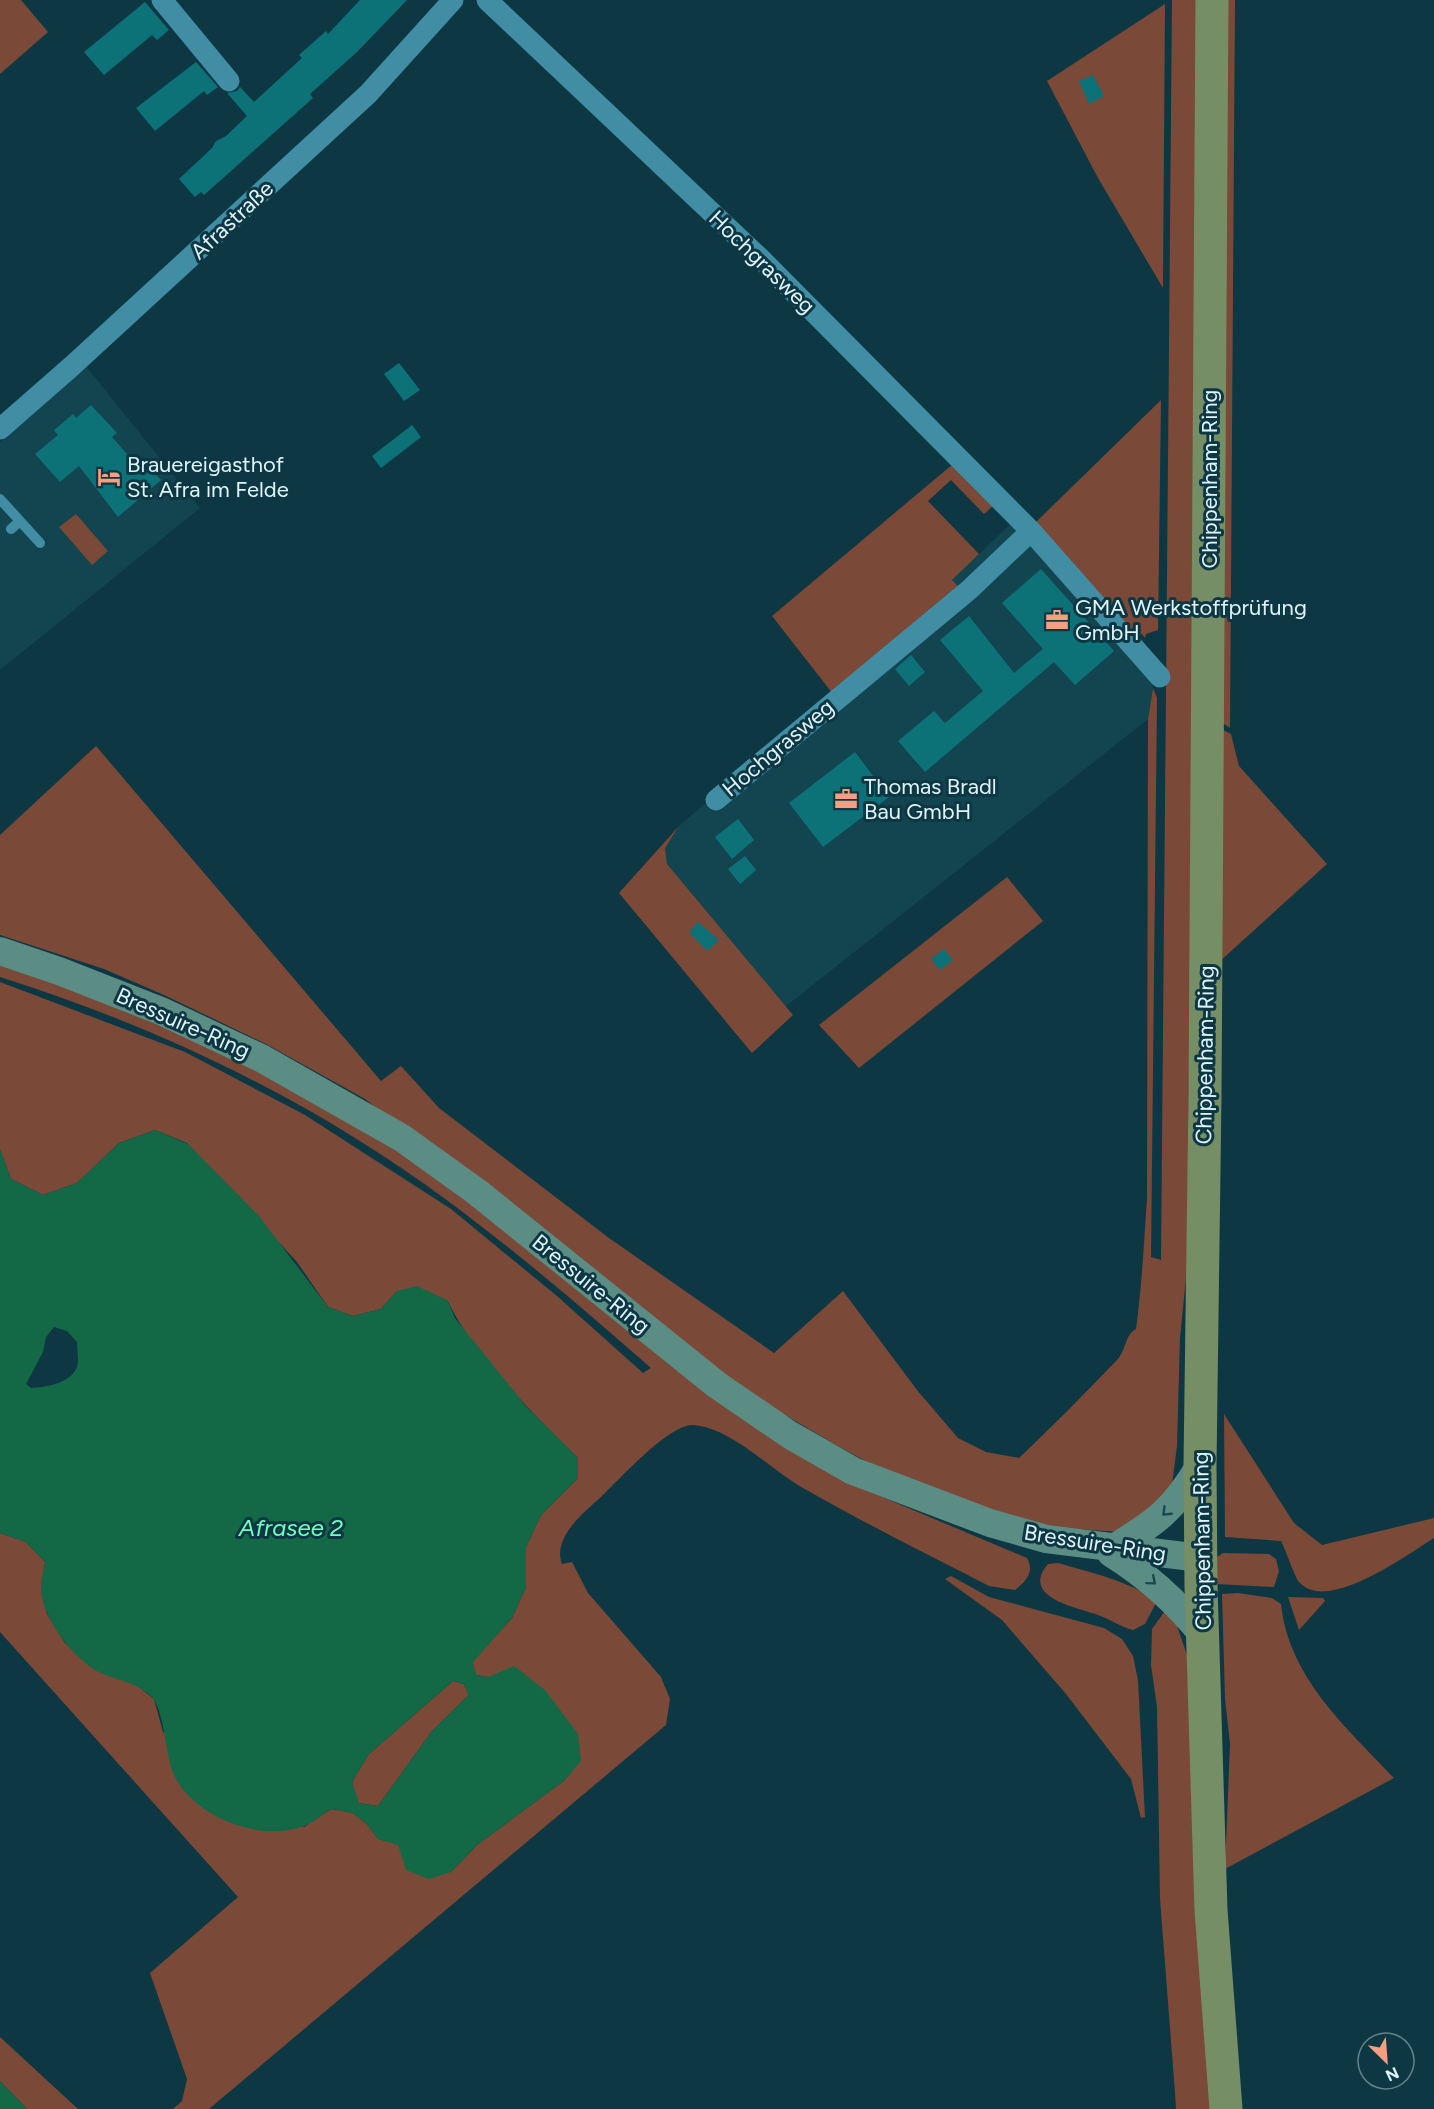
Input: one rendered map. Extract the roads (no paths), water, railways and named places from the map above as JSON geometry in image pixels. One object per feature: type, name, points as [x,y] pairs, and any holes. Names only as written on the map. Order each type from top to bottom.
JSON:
[{"type":"main road","name":"Chippenham-Ring","points":[[1212,0],[1200,1558],[1211,1910],[1226,2109]]},
{"type":"main road","name":"Bressuire-Ring","points":[[0,951],[59,971],[161,1011],[261,1058],[402,1138],[477,1192],[717,1385],[790,1435],[853,1471],[990,1523],[1046,1539],[1108,1549],[1200,1558]]},
{"type":"main road","points":[[1200,1465],[1178,1501],[1163,1516],[1108,1549],[1146,1575],[1168,1594],[1203,1635]]},
{"type":"street","points":[[162,0],[229,81]]},
{"type":"street","name":"Afrastraße","points":[[0,429],[72,366],[368,94],[453,0]]},
{"type":"street","name":"Hochgrasweg","points":[[487,0],[762,260],[1031,531],[1160,677]]},
{"type":"street","name":"Hochgrasweg","points":[[716,800],[969,590],[1031,531]]},
{"type":"lane","points":[[0,499],[40,543]]},
{"type":"lane","points":[[11,530],[20,521]]},
{"type":"water","name":"Afrasee 2","points":[[155,1130],[188,1144],[259,1216],[328,1307],[353,1316],[381,1309],[397,1291],[417,1286],[447,1300],[455,1318],[525,1405],[578,1458],[578,1478],[541,1515],[526,1547],[526,1587],[512,1618],[473,1662],[476,1675],[488,1677],[514,1666],[545,1690],[578,1734],[581,1761],[565,1780],[477,1845],[451,1872],[429,1879],[406,1870],[398,1845],[378,1839],[367,1824],[353,1813],[331,1809],[304,1826],[286,1831],[266,1831],[246,1828],[226,1821],[191,1799],[179,1784],[171,1767],[162,1720],[152,1697],[139,1687],[102,1674],[77,1655],[59,1634],[46,1611],[41,1589],[45,1562],[26,1542],[0,1533],[0,1150],[11,1179],[43,1195],[77,1183],[119,1143]],"holes":[[[54,1327],[67,1331],[77,1342],[77,1367],[74,1373],[63,1381],[31,1388],[26,1384],[43,1352],[46,1337]],[[453,1681],[464,1684],[469,1695],[432,1731],[378,1806],[359,1803],[352,1782],[369,1754]]]},
{"type":"water","points":[[0,2081],[27,2109],[0,2109]]},
{"type":"place","name":"Brauereigasthof St. Afra im Felde","points":[[109,477]]},
{"type":"place","name":"GMA Werkstoffprüfung GmbH","points":[[1057,620]]},
{"type":"place","name":"Thomas Bradl Bau GmbH","points":[[846,799]]}]
